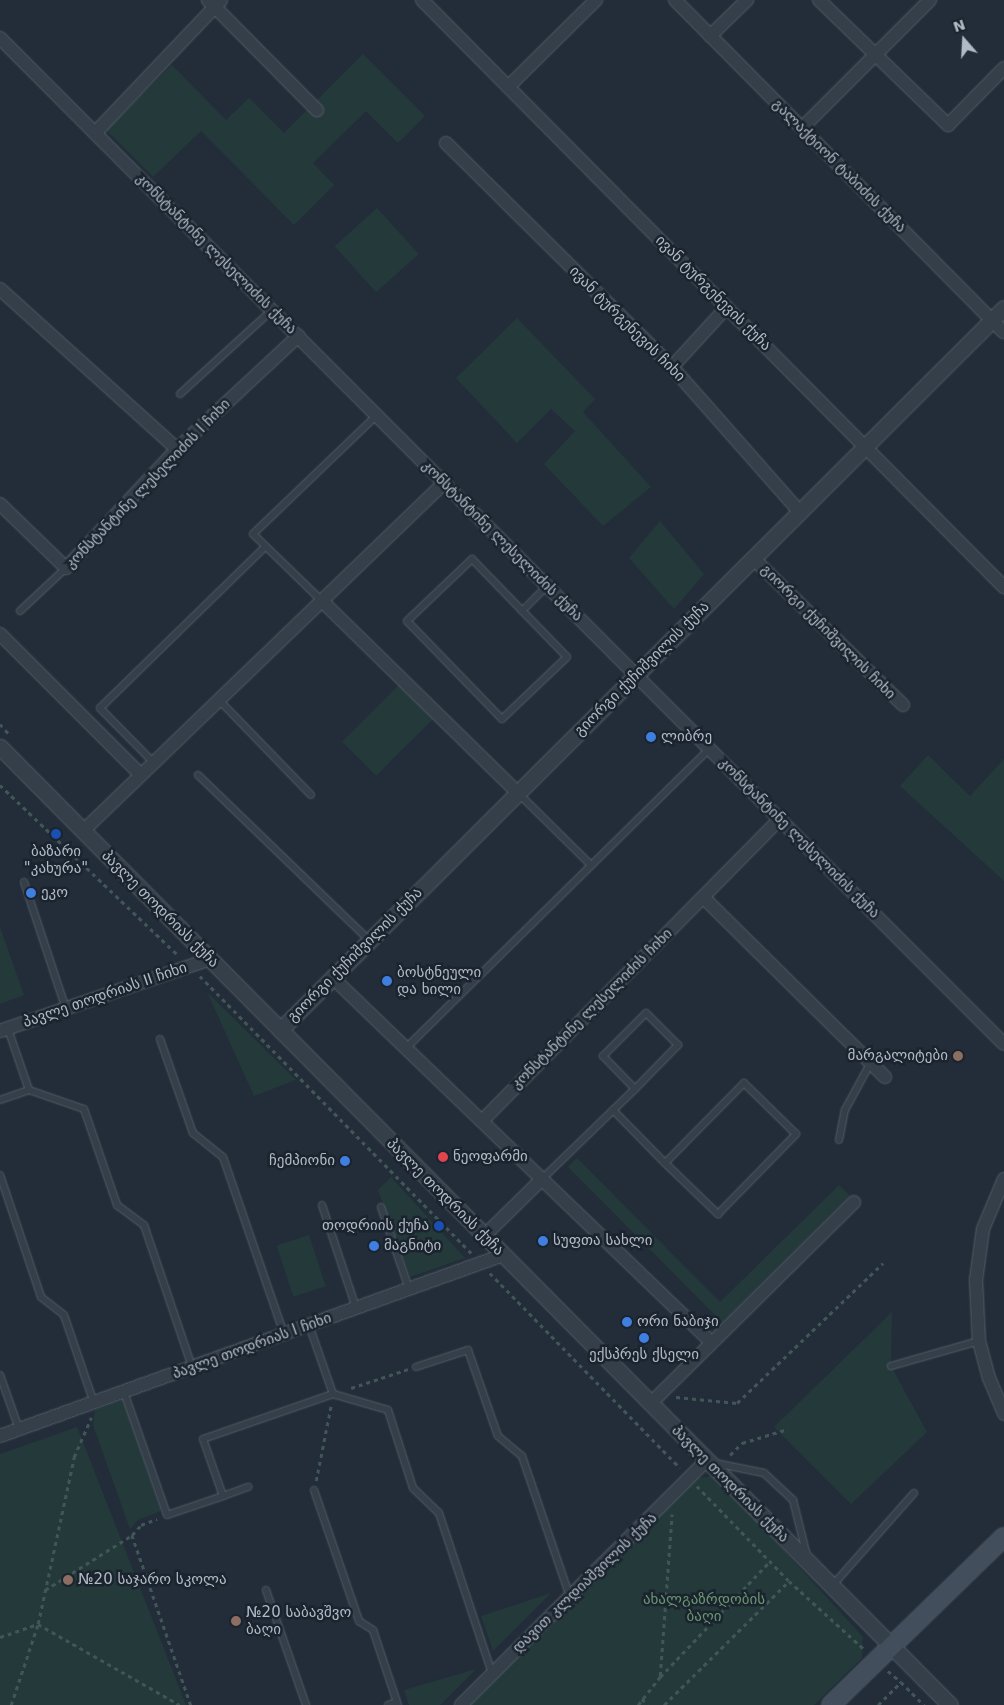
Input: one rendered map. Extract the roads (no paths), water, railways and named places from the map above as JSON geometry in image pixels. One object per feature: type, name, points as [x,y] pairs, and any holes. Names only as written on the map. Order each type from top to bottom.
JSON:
[{"type":"main road","points":[[831,1705],[1004,1537]]},
{"type":"street","name":"ივან ტურგენევის ქუჩა","points":[[422,0],[1004,587]]},
{"type":"street","points":[[508,87],[596,0]]},
{"type":"street","name":"გალაქტიონ ტაბიძის ქუჩა","points":[[675,0],[1004,332]]},
{"type":"street","points":[[710,36],[747,0]]},
{"type":"street","points":[[819,0],[948,125],[1004,68]]},
{"type":"street","points":[[802,128],[930,0]]},
{"type":"street","points":[[95,133],[215,2],[317,110]]},
{"type":"street","name":"კონსტანტინე ლესელიძის ქუჩა","points":[[0,38],[1004,1044]]},
{"type":"street","name":"ივან ტურგენევის ჩიხი","points":[[446,143],[672,367],[800,512]]},
{"type":"street","points":[[3,297],[177,449]]},
{"type":"street","points":[[672,367],[727,307]]},
{"type":"street","name":"გიორგი ქუჩიშვილის ქუჩა","points":[[280,1030],[1004,308]]},
{"type":"street","name":"კონსტანტინე ლესელიძის I ჩიხი","points":[[66,568],[177,449],[298,336]]},
{"type":"street","points":[[83,831],[444,483]]},
{"type":"street","points":[[0,504],[66,568]]},
{"type":"street","name":"გიორგი ქუჩიშვილის ჩიხი","points":[[754,558],[903,705]]},
{"type":"street","points":[[322,601],[518,793]]},
{"type":"street","points":[[0,634],[141,775]]},
{"type":"street","name":"პავლე თოდრიას ქუჩა","points":[[0,747],[503,1255],[654,1399],[706,1460],[950,1705]]},
{"type":"street","name":"კონსტანტინე ლესელიძის ჩიხი","points":[[482,1121],[780,819]]},
{"type":"street","points":[[703,897],[885,1077]]},
{"type":"street","name":"პავლე თოდრიას II ჩიხი","points":[[4,1030],[210,959]]},
{"type":"street","points":[[333,978],[710,1341]]},
{"type":"street","points":[[484,1236],[542,1179]]},
{"type":"street","points":[[1004,1179],[983,1229],[976,1280],[979,1341],[989,1378],[1004,1414]]},
{"type":"street","points":[[654,1399],[710,1341],[854,1202]]},
{"type":"street","name":"პავლე თოდრიას I ჩიხი","points":[[0,1436],[503,1255]]},
{"type":"street","name":"დავით კლდიაშვილის ქუჩა","points":[[461,1705],[674,1496],[706,1460]]},
{"type":"lane","points":[[180,394],[272,310]]},
{"type":"lane","points":[[322,601],[253,534],[377,415]]},
{"type":"lane","points":[[154,763],[100,708],[265,547]]},
{"type":"lane","points":[[472,559],[522,611],[567,657],[502,719],[407,621],[472,559]]},
{"type":"lane","name":"კონსტანტინე ლესელიძის I ჩიხი","points":[[20,611],[66,568]]},
{"type":"lane","points":[[522,611],[547,586]]},
{"type":"lane","points":[[218,700],[311,795]]},
{"type":"lane","points":[[406,1048],[710,749]]},
{"type":"lane","points":[[198,775],[370,941]]},
{"type":"lane","points":[[518,793],[591,865]]},
{"type":"lane","points":[[24,882],[66,1009]]},
{"type":"lane","points":[[542,1179],[635,1089],[678,1046],[646,1013],[603,1056],[635,1089]]},
{"type":"lane","points":[[4,1030],[29,1090]]},
{"type":"lane","points":[[160,1039],[192,1133],[223,1157],[284,1334]]},
{"type":"lane","points":[[838,1140],[844,1110],[870,1064]]},
{"type":"lane","points":[[613,1110],[666,1163],[718,1214],[796,1134],[744,1083],[666,1163]]},
{"type":"lane","points":[[0,1100],[29,1090],[84,1109],[117,1205],[144,1225],[192,1367]]},
{"type":"lane","points":[[0,1175],[40,1298],[64,1314],[94,1403]]},
{"type":"lane","points":[[322,1205],[356,1308]]},
{"type":"lane","points":[[381,1207],[409,1289]]},
{"type":"lane","points":[[309,1325],[333,1394]]},
{"type":"lane","points":[[891,1366],[979,1341]]},
{"type":"lane","points":[[416,1367],[468,1350],[498,1436],[522,1456],[570,1597]]},
{"type":"lane","points":[[0,1374],[19,1430]]},
{"type":"lane","points":[[124,1392],[167,1515],[248,1487]]},
{"type":"lane","points":[[223,1496],[203,1439],[333,1394],[388,1410],[413,1488],[439,1513],[492,1674]]},
{"type":"lane","points":[[706,1460],[764,1473],[793,1500],[810,1565]]},
{"type":"lane","points":[[314,1490],[359,1621],[373,1630],[398,1704],[388,1705]]},
{"type":"lane","points":[[831,1586],[914,1492]]},
{"type":"lane","points":[[266,1590],[306,1705]]},
{"type":"place","name":"ლიბრე","points":[[651,737]]},
{"type":"place","name":"ბაზარი \"კახურა\"","points":[[56,834]]},
{"type":"place","name":"ეკო","points":[[31,893]]},
{"type":"place","name":"ბოსტნეული და ხილი","points":[[387,981]]},
{"type":"place","name":"მარგალიტები","points":[[958,1056]]},
{"type":"place","name":"ნეოფარმი","points":[[443,1157]]},
{"type":"place","name":"ჩემპიონი","points":[[345,1161]]},
{"type":"place","name":"თოდრიის ქუჩა","points":[[439,1226]]},
{"type":"place","name":"სუფთა სახლი","points":[[543,1241]]},
{"type":"place","name":"მაგნიტი","points":[[374,1246]]},
{"type":"place","name":"ორი ნაბიჯი","points":[[627,1322]]},
{"type":"place","name":"ექსპრეს ქსელი","points":[[644,1338]]},
{"type":"place","name":"№20 საჯარო სკოლა","points":[[68,1580]]},
{"type":"place","name":"№20 საბავშვო ბაღი","points":[[236,1621]]},
{"type":"park label","name":"ახალგაზრდობის ბაღი","points":[[704,1608]]}]
